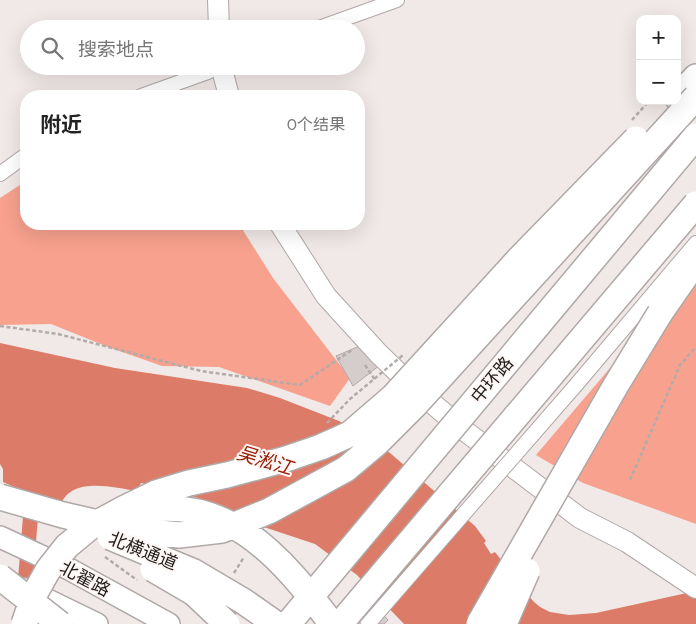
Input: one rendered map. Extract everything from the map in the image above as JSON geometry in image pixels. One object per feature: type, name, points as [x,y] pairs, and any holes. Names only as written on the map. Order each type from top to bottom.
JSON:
[{"type":"highway","points":[[681,93],[696,77]]},
{"type":"highway","points":[[0,499],[129,530],[179,535],[222,530],[268,511],[346,470],[377,443],[414,406],[696,98]]},
{"type":"highway","points":[[24,624],[34,594],[48,570],[66,546],[90,527],[156,493],[286,459],[321,447],[350,434],[394,396],[520,258],[669,105]]},
{"type":"highway","name":"中环路","points":[[288,624],[696,136]]},
{"type":"highway","points":[[340,624],[696,204]]},
{"type":"highway","points":[[479,624],[616,385],[660,313],[696,261]]},
{"type":"highway","points":[[504,624],[520,585],[562,502],[616,385]]},
{"type":"highway","points":[[0,499],[67,531],[117,550],[162,573],[194,593],[226,624]]},
{"type":"highway","name":"北横通道","points":[[0,499],[128,543],[194,572],[243,601],[276,624]]},
{"type":"highway","points":[[106,518],[140,510],[170,509],[200,511],[230,523],[257,540],[280,561],[332,624]]},
{"type":"highway","points":[[0,578],[79,621]]},
{"type":"highway","points":[[0,590],[41,624]]},
{"type":"main road","name":"北翟路","points":[[0,537],[69,569],[169,624]]},
{"type":"street","points":[[218,0],[219,20]]},
{"type":"street","points":[[341,20],[397,0]]},
{"type":"street","points":[[158,90],[200,75]]},
{"type":"street","points":[[223,75],[227,90]]},
{"type":"street","points":[[0,174],[20,159]]},
{"type":"street","points":[[284,230],[326,296],[366,340],[420,394],[580,518],[626,542],[696,588]]},
{"type":"street","points":[[368,624],[576,385],[696,243]]},
{"type":"path","points":[[0,326],[58,334],[201,371],[300,385],[366,340]]},
{"type":"path","points":[[630,480],[680,365],[696,347]]},
{"type":"path","points":[[103,555],[140,582]]},
{"type":"shaded area","points":[[20,185],[20,230],[243,230],[273,278],[350,378],[330,406],[219,367],[162,366],[51,324],[0,325],[0,198]]},
{"type":"shaded area","points":[[696,267],[696,524],[583,483],[536,455]]},
{"type":"water","name":"吴淞江","points":[[0,343],[115,368],[247,388],[280,398],[339,421],[390,453],[475,526],[486,541],[484,543],[491,554],[495,552],[533,601],[540,607],[550,612],[569,615],[596,613],[696,591],[696,624],[404,624],[357,575],[315,544],[198,505],[198,498],[171,489],[141,483],[137,491],[106,486],[84,487],[67,495],[61,504],[33,495],[3,482],[3,469],[0,464]]},
{"type":"building","points":[[362,345],[380,365],[353,386],[336,356]]},
{"type":"building","points":[[376,607],[388,620],[384,624],[357,624]]},
{"type":"waterway","points":[[24,598],[32,498]]}]
